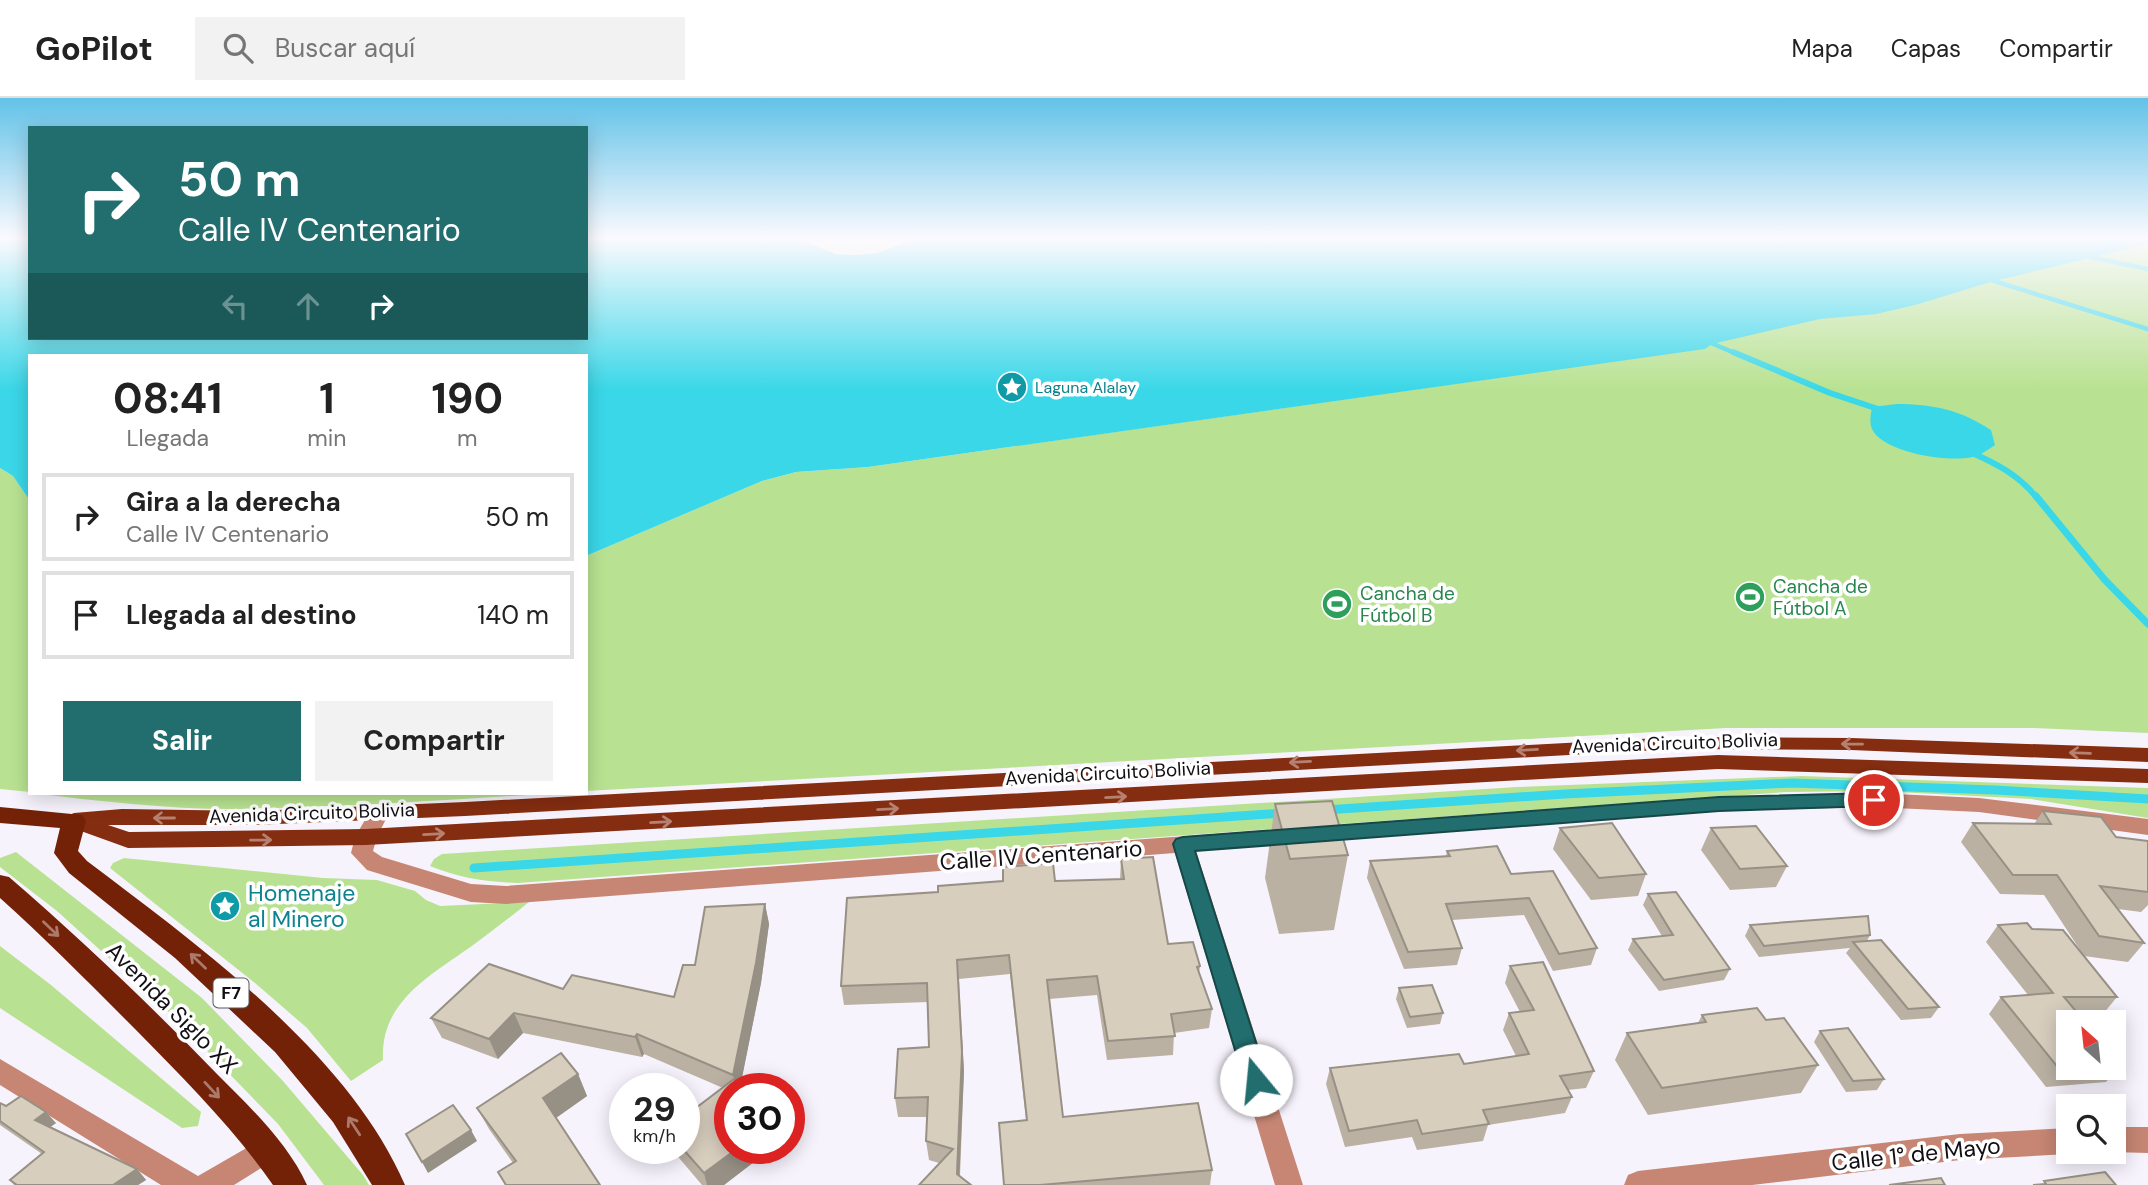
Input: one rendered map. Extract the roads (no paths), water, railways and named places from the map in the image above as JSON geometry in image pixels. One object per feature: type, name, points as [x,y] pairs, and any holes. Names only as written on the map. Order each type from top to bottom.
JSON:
[{"type":"highway","name":"Avenida Circuito Bolivia","points":[[1,815],[74,821]]},
{"type":"highway","name":"F7","points":[[74,821],[66,853],[78,867],[187,950],[301,1060],[345,1113],[388,1185]]},
{"type":"highway","name":"Avenida Siglo XX","points":[[0,884],[39,917],[176,1052],[267,1149],[290,1185]]},
{"type":"main road","name":"Avenida Circuito Bolivia","points":[[74,821],[122,816],[254,818],[379,813],[1677,743],[1851,744],[2148,755]]},
{"type":"main road","name":"Avenida Circuito Bolivia","points":[[74,821],[128,840],[366,838],[1718,762],[2148,776]]},
{"type":"street","name":"Calle IV Centenario","points":[[366,838],[362,853],[375,864],[408,872],[471,894],[506,895],[1719,804],[1850,800],[1979,805],[2148,827]]},
{"type":"street","points":[[366,838],[379,813]]},
{"type":"street","points":[[1183,844],[1289,1185]]},
{"type":"street","points":[[0,1071],[187,1185]]},
{"type":"street","points":[[2126,1140],[2148,1140]]},
{"type":"street","name":"Calle 1° de Mayo","points":[[1638,1185],[1960,1147],[2056,1142]]},
{"type":"street","points":[[208,1185],[267,1149]]},
{"type":"water","name":"Laguna Alalay","points":[[0,289],[28,289],[28,340],[588,340],[588,289],[1969,289],[1876,314],[1820,319],[1712,344],[1705,349],[868,467],[796,472],[762,481],[588,555],[588,354],[28,354],[28,498],[13,476],[0,468]]},
{"type":"water","points":[[1897,404],[1934,407],[1969,418],[1991,430],[1995,445],[1976,456],[1951,459],[1903,450],[1879,437],[1872,429],[1870,421],[1872,407]]},
{"type":"waterway","points":[[2019,289],[2148,329]]},
{"type":"waterway","points":[[1704,340],[1737,354]]},
{"type":"waterway","points":[[1733,352],[1830,393],[1881,410]]},
{"type":"waterway","points":[[1968,451],[2014,476],[2037,498]]},
{"type":"waterway","points":[[2036,496],[2104,579],[2148,624]]},
{"type":"waterway","points":[[1325,810],[1565,794],[1792,783],[1995,790],[2148,799]]},
{"type":"waterway","points":[[474,868],[1284,813]]},
{"type":"place","name":"Laguna Alalay","points":[[1012,387]]},
{"type":"place","name":"Cancha de Fútbol A","points":[[1750,597]]},
{"type":"place","name":"Cancha de Fútbol B","points":[[1337,604]]},
{"type":"place","name":"Homenaje al Minero","points":[[225,906]]}]
